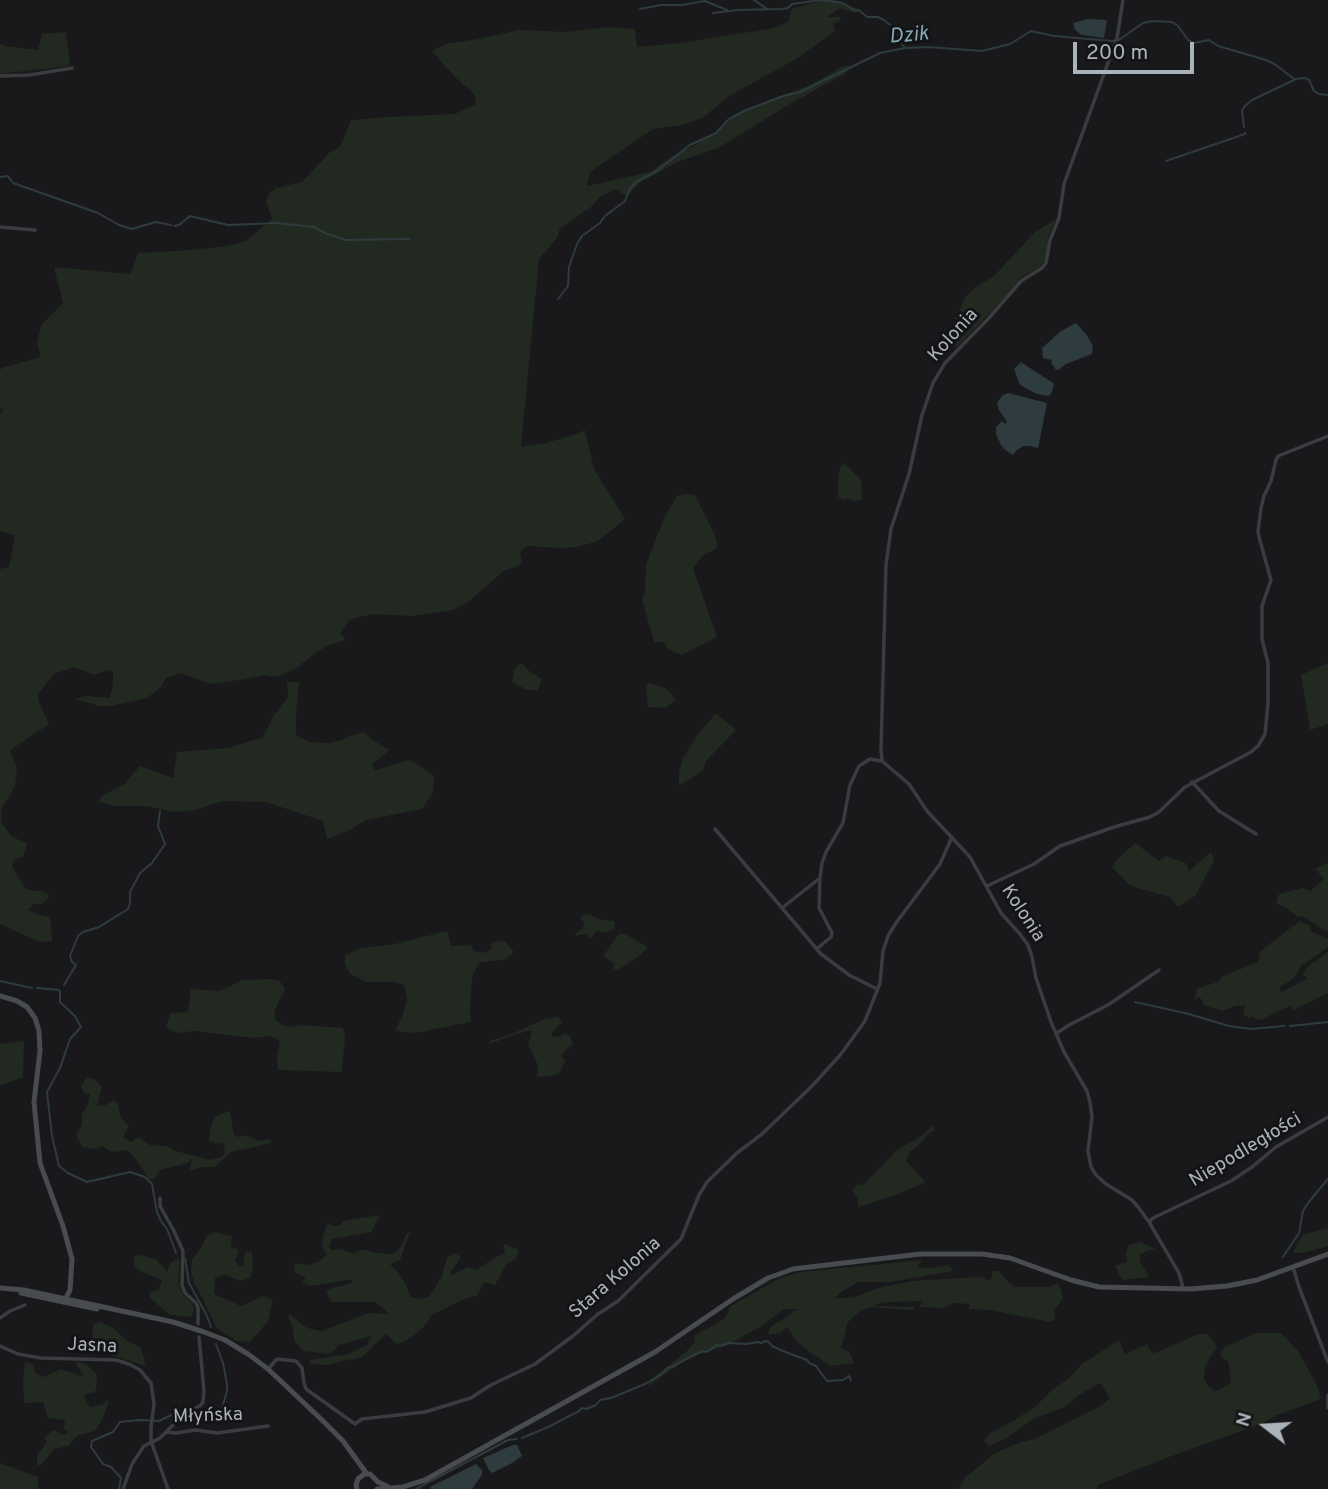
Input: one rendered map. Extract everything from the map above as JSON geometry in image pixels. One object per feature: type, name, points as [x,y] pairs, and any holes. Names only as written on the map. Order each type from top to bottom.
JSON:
[{"type":"main road","points":[[0,996],[17,1001],[30,1010],[39,1031],[40,1051],[34,1102],[40,1163],[72,1259],[70,1288],[80,1302]]},
{"type":"main road","points":[[377,1481],[377,1489],[403,1487],[425,1480],[655,1352],[768,1278],[793,1269],[920,1254],[971,1254],[1010,1258],[1071,1280],[1100,1287],[1211,1288],[1257,1280],[1328,1254]]},
{"type":"main road","points":[[61,1297],[71,1273]]},
{"type":"main road","points":[[0,1288],[61,1297],[173,1322],[225,1340],[268,1369],[343,1441],[363,1475]]},
{"type":"main road","points":[[61,1297],[70,1288]]},
{"type":"main road","points":[[61,1297],[71,1304],[114,1310]]},
{"type":"main road","points":[[363,1475],[373,1476],[377,1481],[391,1487]]},
{"type":"main road","points":[[357,1489],[356,1482],[363,1475]]},
{"type":"street","name":"Kolonia","points":[[1123,0],[1116,41],[1066,175],[1059,219],[1050,240],[1046,263],[1021,281],[945,363],[936,376],[922,415],[909,474],[891,529],[886,565],[882,761],[909,784],[927,811],[970,857],[1001,913],[1028,945],[1039,986],[1057,1033],[1087,1091],[1092,1117],[1088,1152],[1091,1167],[1106,1184],[1132,1200],[1149,1222]]},
{"type":"street","points":[[0,76],[30,75],[72,68]]},
{"type":"street","points":[[0,227],[35,230]]},
{"type":"street","points":[[987,886],[1034,864],[1060,846],[1150,817],[1192,782],[1258,746],[1265,734],[1268,663],[1262,639],[1262,606],[1270,580],[1258,531],[1261,509],[1278,456],[1328,436]]},
{"type":"street","points":[[818,948],[832,933],[820,908],[822,863],[843,823],[855,772],[870,759],[882,761]]},
{"type":"street","points":[[1192,782],[1219,811],[1256,834]]},
{"type":"street","points":[[715,829],[821,954],[849,975],[877,989]]},
{"type":"street","name":"Stara Kolonia","points":[[268,1369],[277,1359],[299,1362],[306,1389],[355,1424],[362,1419],[425,1412],[471,1398],[534,1364],[625,1296],[681,1239],[707,1182],[813,1085],[841,1054],[865,1021],[881,976],[883,951],[888,936],[940,864],[952,837]]},
{"type":"street","points":[[782,908],[820,878]]},
{"type":"street","points":[[1057,1033],[1108,1005],[1159,970]]},
{"type":"street","name":"Niepodległości","points":[[1149,1222],[1240,1175],[1276,1147],[1328,1116]]},
{"type":"street","points":[[160,1198],[160,1206],[183,1251],[183,1285],[185,1293],[198,1308],[198,1324]]},
{"type":"street","points":[[1149,1222],[1179,1273],[1183,1288]]},
{"type":"street","points":[[1293,1267],[1328,1362]]},
{"type":"street","points":[[0,1318],[25,1305]]},
{"type":"street","points":[[166,1432],[184,1415],[201,1405],[204,1399],[199,1337]]},
{"type":"street","name":"Jasna","points":[[0,1346],[18,1354],[41,1358],[108,1359],[135,1367],[147,1377],[151,1383],[154,1404],[151,1441],[168,1489]]},
{"type":"street","points":[[1328,1395],[1328,1408]]},
{"type":"street","name":"Młyńska","points":[[151,1441],[166,1432],[195,1430],[217,1433],[268,1426]]},
{"type":"street","points":[[123,1489],[138,1453],[151,1441]]},
{"type":"shaded area","points":[[823,0],[835,0],[861,10],[854,13],[840,8],[827,17],[840,17],[841,20],[833,24],[836,30],[798,58],[731,95],[702,118],[683,125],[653,129],[590,172],[587,186],[650,172],[719,130],[733,117],[766,101],[811,85],[843,66],[854,66],[718,148],[680,161],[642,181],[627,196],[615,189],[600,197],[591,207],[560,228],[557,238],[539,259],[521,447],[546,443],[585,430],[594,469],[625,519],[598,541],[577,547],[527,546],[520,552],[522,564],[504,571],[468,602],[453,610],[413,616],[372,614],[349,620],[340,633],[346,640],[327,646],[295,669],[276,677],[264,675],[210,684],[181,673],[166,678],[161,687],[147,698],[99,706],[75,699],[86,696],[110,698],[113,670],[94,675],[74,667],[54,674],[38,694],[49,724],[10,750],[17,768],[15,787],[2,807],[1,822],[12,837],[27,843],[23,857],[14,859],[12,867],[25,888],[42,891],[50,896],[42,904],[34,904],[29,910],[50,917],[52,941],[40,942],[0,924],[0,569],[9,567],[15,535],[0,531],[0,415],[3,409],[0,409],[0,370],[41,357],[37,343],[41,325],[63,303],[54,267],[130,274],[138,253],[227,246],[246,241],[272,219],[266,202],[269,194],[276,188],[302,182],[330,152],[340,147],[351,120],[455,114],[476,104],[475,95],[432,51],[445,44],[519,30],[566,32],[607,27],[635,29],[637,47],[681,43],[774,28],[788,22],[792,9]]},
{"type":"shaded area","points":[[1088,19],[1107,20],[1104,38],[1082,35],[1075,30],[1073,23]]},
{"type":"shaded area","points":[[66,32],[70,64],[68,66],[0,74],[0,44],[38,50],[42,34]]},
{"type":"shaded area","points":[[1056,219],[1049,234],[1046,258],[1041,266],[1020,278],[956,348],[953,344],[956,319],[965,297],[993,277],[1035,232]]},
{"type":"shaded area","points":[[1076,323],[1093,346],[1092,354],[1055,369],[1051,364],[1052,360],[1043,358],[1042,348],[1061,331]]},
{"type":"shaded area","points":[[1021,362],[1053,383],[1051,394],[1037,394],[1020,385],[1014,369]]},
{"type":"shaded area","points":[[1008,393],[1047,403],[1038,448],[1023,446],[1013,455],[1001,445],[996,427],[1002,421],[1005,424],[1007,422],[997,403]]},
{"type":"shaded area","points":[[844,463],[861,480],[862,500],[844,500],[838,497],[838,478],[840,467]]},
{"type":"shaded area","points":[[695,495],[717,543],[717,548],[704,555],[693,568],[717,637],[682,655],[669,650],[663,642],[654,642],[642,600],[646,565],[664,518],[677,496]]},
{"type":"shaded area","points":[[1328,663],[1328,724],[1310,730],[1301,675]]},
{"type":"shaded area","points":[[520,664],[542,679],[538,691],[525,689],[512,682],[514,669]]},
{"type":"shaded area","points":[[287,682],[299,682],[296,735],[309,742],[329,743],[364,732],[390,750],[372,764],[375,770],[410,760],[434,776],[433,792],[422,809],[366,820],[327,839],[323,821],[266,802],[223,801],[195,810],[174,812],[146,806],[116,806],[98,802],[102,796],[124,784],[140,766],[173,778],[177,752],[229,748],[263,737],[274,715],[288,697]]},
{"type":"shaded area","points":[[648,683],[663,687],[675,700],[666,708],[648,707]]},
{"type":"shaded area","points":[[716,713],[736,730],[706,761],[703,770],[679,785],[682,760]]},
{"type":"shaded area","points":[[1135,843],[1159,861],[1166,856],[1186,863],[1189,871],[1211,852],[1214,861],[1195,896],[1178,907],[1170,897],[1131,886],[1112,867]]},
{"type":"shaded area","points":[[1326,863],[1328,932],[1276,903],[1279,894],[1303,888],[1310,891],[1324,879],[1315,869]]},
{"type":"shaded area","points":[[590,914],[598,919],[614,922],[615,928],[605,933],[595,932],[591,939],[586,934],[574,936],[585,924],[580,918]]},
{"type":"shaded area","points":[[1300,921],[1309,925],[1312,932],[1328,939],[1328,947],[1301,966],[1294,978],[1279,988],[1282,992],[1308,978],[1303,975],[1306,968],[1328,952],[1328,993],[1293,1010],[1290,1006],[1260,1020],[1243,1015],[1245,1005],[1222,1011],[1204,1005],[1200,997],[1194,1000],[1197,989],[1258,962],[1260,951]]},
{"type":"shaded area","points":[[447,931],[451,946],[470,945],[475,951],[483,953],[491,949],[492,942],[505,941],[514,952],[506,959],[479,963],[472,977],[471,1022],[415,1033],[395,1031],[407,999],[404,985],[395,982],[366,982],[350,974],[345,964],[345,955],[362,948],[395,944]]},
{"type":"shaded area","points":[[619,934],[625,934],[648,947],[638,957],[612,971],[615,964],[603,956]]},
{"type":"shaded area","points":[[243,980],[280,981],[285,989],[275,1010],[275,1019],[282,1025],[343,1028],[345,1037],[342,1072],[278,1070],[280,1041],[270,1036],[254,1038],[193,1031],[180,1033],[166,1026],[171,1013],[187,1012],[190,989],[220,991]]},
{"type":"shaded area","points":[[558,1017],[562,1022],[552,1036],[558,1037],[565,1033],[570,1036],[573,1044],[561,1055],[565,1061],[559,1074],[537,1076],[538,1065],[528,1045],[532,1031],[489,1044],[490,1041],[544,1019]]},
{"type":"shaded area","points":[[24,1041],[23,1077],[0,1086],[0,1044]]},
{"type":"shaded area","points":[[87,1078],[94,1079],[102,1087],[97,1106],[106,1105],[113,1100],[118,1103],[121,1118],[129,1126],[123,1137],[131,1142],[139,1137],[150,1145],[167,1146],[210,1160],[222,1157],[225,1150],[223,1142],[216,1144],[209,1140],[210,1130],[214,1117],[230,1111],[234,1135],[246,1135],[259,1141],[270,1139],[271,1143],[231,1152],[215,1167],[189,1171],[192,1158],[188,1163],[160,1170],[154,1179],[149,1179],[127,1150],[112,1152],[102,1146],[94,1149],[83,1147],[79,1141],[76,1134],[82,1125],[82,1114],[90,1094],[84,1093],[81,1086]]},
{"type":"shaded area","points":[[934,1125],[935,1130],[910,1152],[906,1161],[926,1182],[858,1207],[858,1199],[852,1191],[858,1183],[862,1186],[897,1150]]},
{"type":"shaded area","points":[[380,1215],[371,1232],[332,1239],[329,1246],[331,1250],[340,1249],[353,1254],[362,1249],[393,1254],[410,1232],[400,1260],[390,1265],[396,1269],[411,1297],[429,1297],[442,1276],[447,1258],[455,1253],[461,1257],[450,1273],[453,1275],[467,1267],[476,1270],[505,1254],[503,1246],[506,1244],[519,1250],[516,1258],[506,1265],[495,1285],[484,1282],[477,1296],[464,1299],[432,1315],[422,1329],[409,1339],[397,1344],[386,1334],[362,1357],[326,1365],[309,1364],[310,1360],[348,1354],[367,1345],[371,1336],[339,1345],[330,1354],[303,1351],[294,1340],[289,1314],[307,1328],[322,1331],[369,1313],[388,1314],[374,1302],[331,1302],[326,1290],[351,1283],[354,1279],[310,1286],[302,1282],[306,1277],[295,1273],[294,1267],[296,1263],[308,1265],[318,1262],[327,1254],[322,1246],[328,1223],[339,1226],[344,1221]]},
{"type":"shaded area","points":[[1328,1228],[1328,1246],[1293,1253],[1304,1234]]},
{"type":"shaded area","points":[[214,1232],[232,1236],[231,1246],[239,1250],[235,1261],[239,1266],[243,1266],[245,1253],[252,1252],[253,1269],[250,1278],[240,1281],[224,1274],[215,1278],[214,1294],[241,1306],[264,1296],[273,1300],[268,1321],[250,1342],[237,1341],[216,1328],[195,1285],[191,1271],[192,1259],[206,1237]]},
{"type":"shaded area","points":[[1140,1242],[1156,1249],[1140,1255],[1140,1262],[1149,1277],[1122,1280],[1115,1266],[1127,1262],[1129,1245]]},
{"type":"shaded area","points":[[138,1254],[157,1260],[167,1272],[170,1263],[179,1258],[178,1281],[182,1294],[192,1303],[192,1317],[170,1315],[149,1297],[150,1292],[159,1290],[162,1280],[134,1266],[134,1258]]},
{"type":"shaded area","points":[[923,1260],[917,1267],[949,1265],[954,1271],[890,1282],[858,1282],[834,1299],[855,1297],[878,1288],[912,1281],[978,1277],[990,1281],[993,1271],[998,1271],[1014,1287],[1050,1287],[1057,1283],[1063,1299],[1054,1310],[1055,1320],[1050,1322],[990,1310],[969,1309],[969,1304],[954,1303],[944,1308],[919,1307],[924,1301],[875,1304],[915,1307],[913,1310],[869,1307],[858,1313],[848,1322],[841,1348],[849,1351],[854,1363],[830,1366],[799,1344],[787,1327],[780,1333],[768,1335],[770,1327],[797,1309],[784,1309],[760,1327],[727,1345],[687,1358],[649,1386],[648,1382],[688,1350],[695,1341],[694,1336],[725,1318],[731,1306],[780,1278],[801,1272]]},
{"type":"shaded area","points":[[99,1322],[112,1327],[126,1340],[141,1348],[146,1366],[105,1353],[92,1340],[93,1325]]},
{"type":"shaded area","points":[[1256,1333],[1280,1333],[1286,1338],[1298,1351],[1316,1383],[1321,1399],[1098,1485],[1098,1489],[958,1489],[965,1478],[995,1453],[1034,1439],[1101,1406],[1110,1398],[1100,1383],[1064,1407],[1033,1419],[1005,1439],[990,1446],[984,1442],[989,1434],[1036,1406],[1082,1364],[1119,1340],[1125,1354],[1147,1344],[1152,1353],[1198,1334],[1208,1334],[1217,1347],[1205,1366],[1204,1379],[1209,1387],[1216,1391],[1231,1382],[1228,1361],[1222,1358],[1220,1352]]},
{"type":"shaded area","points":[[25,1362],[33,1364],[36,1374],[44,1377],[61,1369],[84,1377],[75,1362],[86,1364],[97,1374],[96,1390],[86,1393],[86,1402],[91,1407],[104,1404],[106,1400],[109,1402],[95,1431],[77,1436],[68,1446],[54,1449],[41,1465],[37,1465],[37,1455],[47,1442],[44,1438],[53,1430],[64,1435],[68,1432],[64,1429],[65,1420],[48,1418],[43,1402],[24,1403]]},
{"type":"shaded area","points":[[517,1445],[522,1456],[492,1473],[483,1458]]},
{"type":"shaded area","points":[[0,1463],[38,1477],[38,1489],[0,1489]]},
{"type":"shaded area","points":[[476,1464],[482,1470],[482,1475],[472,1489],[431,1489],[430,1487]]},
{"type":"waterway","points":[[754,0],[767,9]]},
{"type":"waterway","points":[[713,13],[782,9],[792,4],[820,0],[843,3],[867,17],[884,20],[894,28],[904,47]]},
{"type":"waterway","points":[[640,9],[705,1],[727,10]]},
{"type":"waterway","name":"Dzik","points":[[558,299],[568,286],[569,267],[582,236],[625,201],[629,190],[637,181],[654,173],[690,145],[716,133],[729,119],[744,111],[800,92],[880,53],[928,47],[982,51],[1010,44],[1031,31],[1054,36],[1112,41],[1119,40],[1143,23],[1172,22],[1194,43],[1209,40],[1218,46],[1266,60],[1294,79],[1309,80],[1314,91],[1328,95]]},
{"type":"waterway","points":[[1244,127],[1244,107],[1252,100],[1294,80]]},
{"type":"waterway","points":[[1166,161],[1245,133]]},
{"type":"waterway","points":[[0,177],[8,176],[13,183],[98,213],[132,229],[156,222],[171,225]]},
{"type":"waterway","points":[[174,226],[190,216],[228,225],[277,223],[314,227],[345,240],[409,239]]},
{"type":"waterway","points":[[64,985],[76,965],[70,956],[78,936],[128,909],[130,892],[140,873],[152,863],[165,844],[158,826],[160,811]]},
{"type":"waterway","points":[[0,981],[32,988]]},
{"type":"waterway","points":[[37,988],[59,990]]},
{"type":"waterway","points":[[60,991],[60,1002],[75,1016],[81,1027],[70,1039],[60,1068],[47,1092],[52,1136],[59,1166],[87,1182],[130,1172],[145,1177],[152,1184],[157,1212],[176,1253]]},
{"type":"waterway","points":[[1135,1002],[1229,1026],[1251,1029],[1284,1026]]},
{"type":"waterway","points":[[1290,1026],[1328,1022]]},
{"type":"waterway","points":[[1283,1257],[1299,1233],[1303,1211],[1328,1179]]},
{"type":"waterway","points":[[185,1258],[189,1283],[211,1327]]},
{"type":"waterway","points":[[522,1438],[582,1408],[596,1405],[600,1400],[645,1384],[667,1368],[703,1351],[707,1352],[717,1345],[766,1341],[807,1360],[816,1366],[827,1381],[843,1380],[849,1376],[851,1380]]},
{"type":"waterway","points":[[119,1489],[121,1478],[111,1467],[103,1464],[91,1447],[92,1441],[113,1432],[120,1422],[159,1421],[171,1415],[185,1418],[190,1415],[208,1422],[219,1418],[227,1384],[216,1344]]},
{"type":"waterway","points":[[416,1489],[508,1440],[517,1439]]}]
